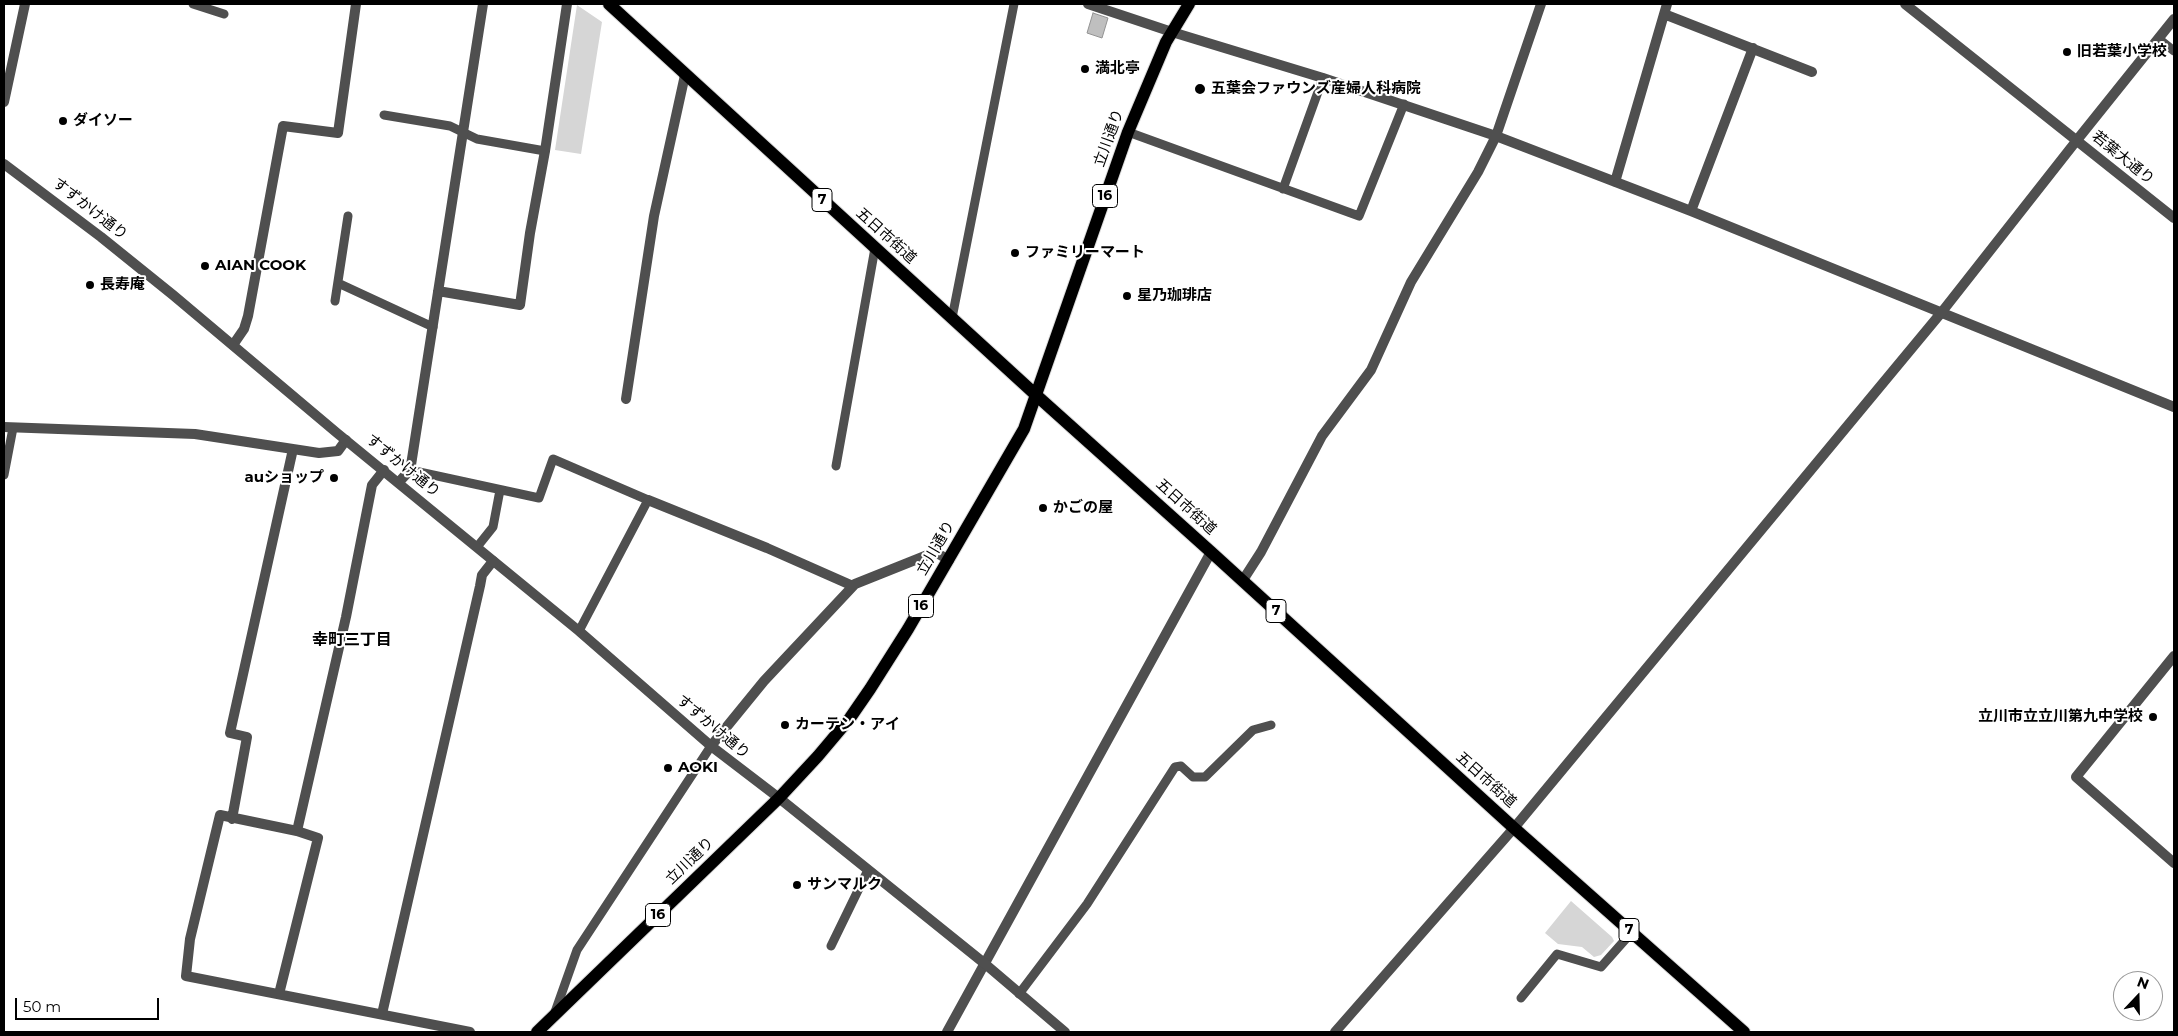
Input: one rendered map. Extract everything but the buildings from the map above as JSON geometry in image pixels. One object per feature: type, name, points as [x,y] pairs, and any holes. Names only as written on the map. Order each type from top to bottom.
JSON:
[{"type":"main road","name":"五日市街道","points":[[609,4],[1036,395],[1742,1032]]},
{"type":"main road","name":"立川通り","points":[[537,1032],[778,798],[818,756],[850,718],[908,630],[1024,429],[1128,132],[1157,62],[1189,4]]},
{"type":"street","points":[[4,102],[25,4]]},
{"type":"street","points":[[233,345],[244,329],[248,316],[283,126],[338,133],[356,4]]},
{"type":"street","points":[[399,482],[410,470],[483,4]]},
{"type":"street","points":[[438,291],[520,305],[567,4]]},
{"type":"street","points":[[1088,4],[1404,104],[1496,136],[1691,212],[2174,407]]},
{"type":"street","points":[[1242,580],[1261,552],[1322,436],[1371,370],[1411,282],[1478,172],[1496,136],[1541,4]]},
{"type":"street","name":"若葉大通り","points":[[1904,4],[2174,218]]},
{"type":"street","points":[[1615,182],[1666,9],[1812,72]]},
{"type":"street","points":[[1336,1032],[1514,828],[1941,313],[2174,19]]},
{"type":"street","points":[[1691,212],[1753,48]]},
{"type":"street","points":[[626,399],[654,216],[685,74]]},
{"type":"street","name":"すずかけ通り","points":[[4,164],[101,237],[233,345],[579,631],[710,746],[984,963],[1060,1031]]},
{"type":"street","points":[[9,428],[195,434],[319,453],[338,451],[346,440]]},
{"type":"street","points":[[232,818],[247,737],[230,733],[293,449]]},
{"type":"street","points":[[297,831],[346,617],[372,485],[384,470]]},
{"type":"street","points":[[648,500],[767,548],[853,586]]},
{"type":"street","points":[[710,746],[764,681],[853,586],[923,555],[935,552],[949,560]]},
{"type":"street","points":[[947,1032],[1212,552]]},
{"type":"street","points":[[382,1014],[482,576],[494,561]]},
{"type":"street","points":[[2174,656],[2076,777],[2174,863]]},
{"type":"street","points":[[279,994],[318,838],[297,831],[220,815],[190,939],[186,976],[470,1032]]},
{"type":"lane","points":[[193,4],[224,14]]},
{"type":"lane","points":[[952,318],[1014,4]]},
{"type":"lane","points":[[2159,39],[2174,51]]},
{"type":"lane","points":[[1283,189],[1323,78]]},
{"type":"lane","points":[[1128,132],[1359,216],[1404,104]]},
{"type":"lane","points":[[384,115],[450,126],[477,139],[545,151]]},
{"type":"lane","points":[[335,302],[348,216]]},
{"type":"lane","points":[[836,466],[875,248]]},
{"type":"lane","points":[[338,283],[433,327]]},
{"type":"lane","points":[[4,475],[9,428]]},
{"type":"lane","points":[[410,470],[539,498],[553,459],[648,500],[579,631]]},
{"type":"lane","points":[[477,547],[493,528],[500,490]]},
{"type":"lane","points":[[1019,994],[1087,904],[1175,767],[1181,766],[1193,776],[1206,777],[1254,730],[1271,725]]},
{"type":"lane","points":[[555,1015],[577,950],[710,746]]},
{"type":"lane","points":[[831,946],[868,870]]},
{"type":"lane","points":[[1520,998],[1557,954],[1602,967],[1632,932]]},
{"type":"shaded area","points":[[577,5],[602,22],[581,154],[555,150]]},
{"type":"shaded area","points":[[1571,901],[1612,937],[1614,941],[1601,955],[1594,957],[1582,947],[1558,944],[1545,933]]},
{"type":"place","name":"旧若葉小学校","points":[[2067,52]]},
{"type":"place","name":"満北亭","points":[[1085,69]]},
{"type":"place","name":"五葉会ファウンズ産婦人科病院","points":[[1200,89]]},
{"type":"place","name":"ダイソー","points":[[63,121]]},
{"type":"place","name":"ファミリーマート","points":[[1015,253]]},
{"type":"place","name":"AIAN COOK","points":[[205,266]]},
{"type":"place","name":"長寿庵","points":[[90,285]]},
{"type":"place","name":"星乃珈琲店","points":[[1127,296]]},
{"type":"place","name":"auショップ","points":[[334,478]]},
{"type":"place","name":"かごの屋","points":[[1043,508]]},
{"type":"place","name":"立川市立立川第九中学校","points":[[2153,717]]},
{"type":"place","name":"カーテン・アイ","points":[[785,725]]},
{"type":"place","name":"AOKI","points":[[668,768]]},
{"type":"place","name":"サンマルク","points":[[797,885]]},
{"type":"district","name":"幸町三丁目","points":[[352,640]]}]
